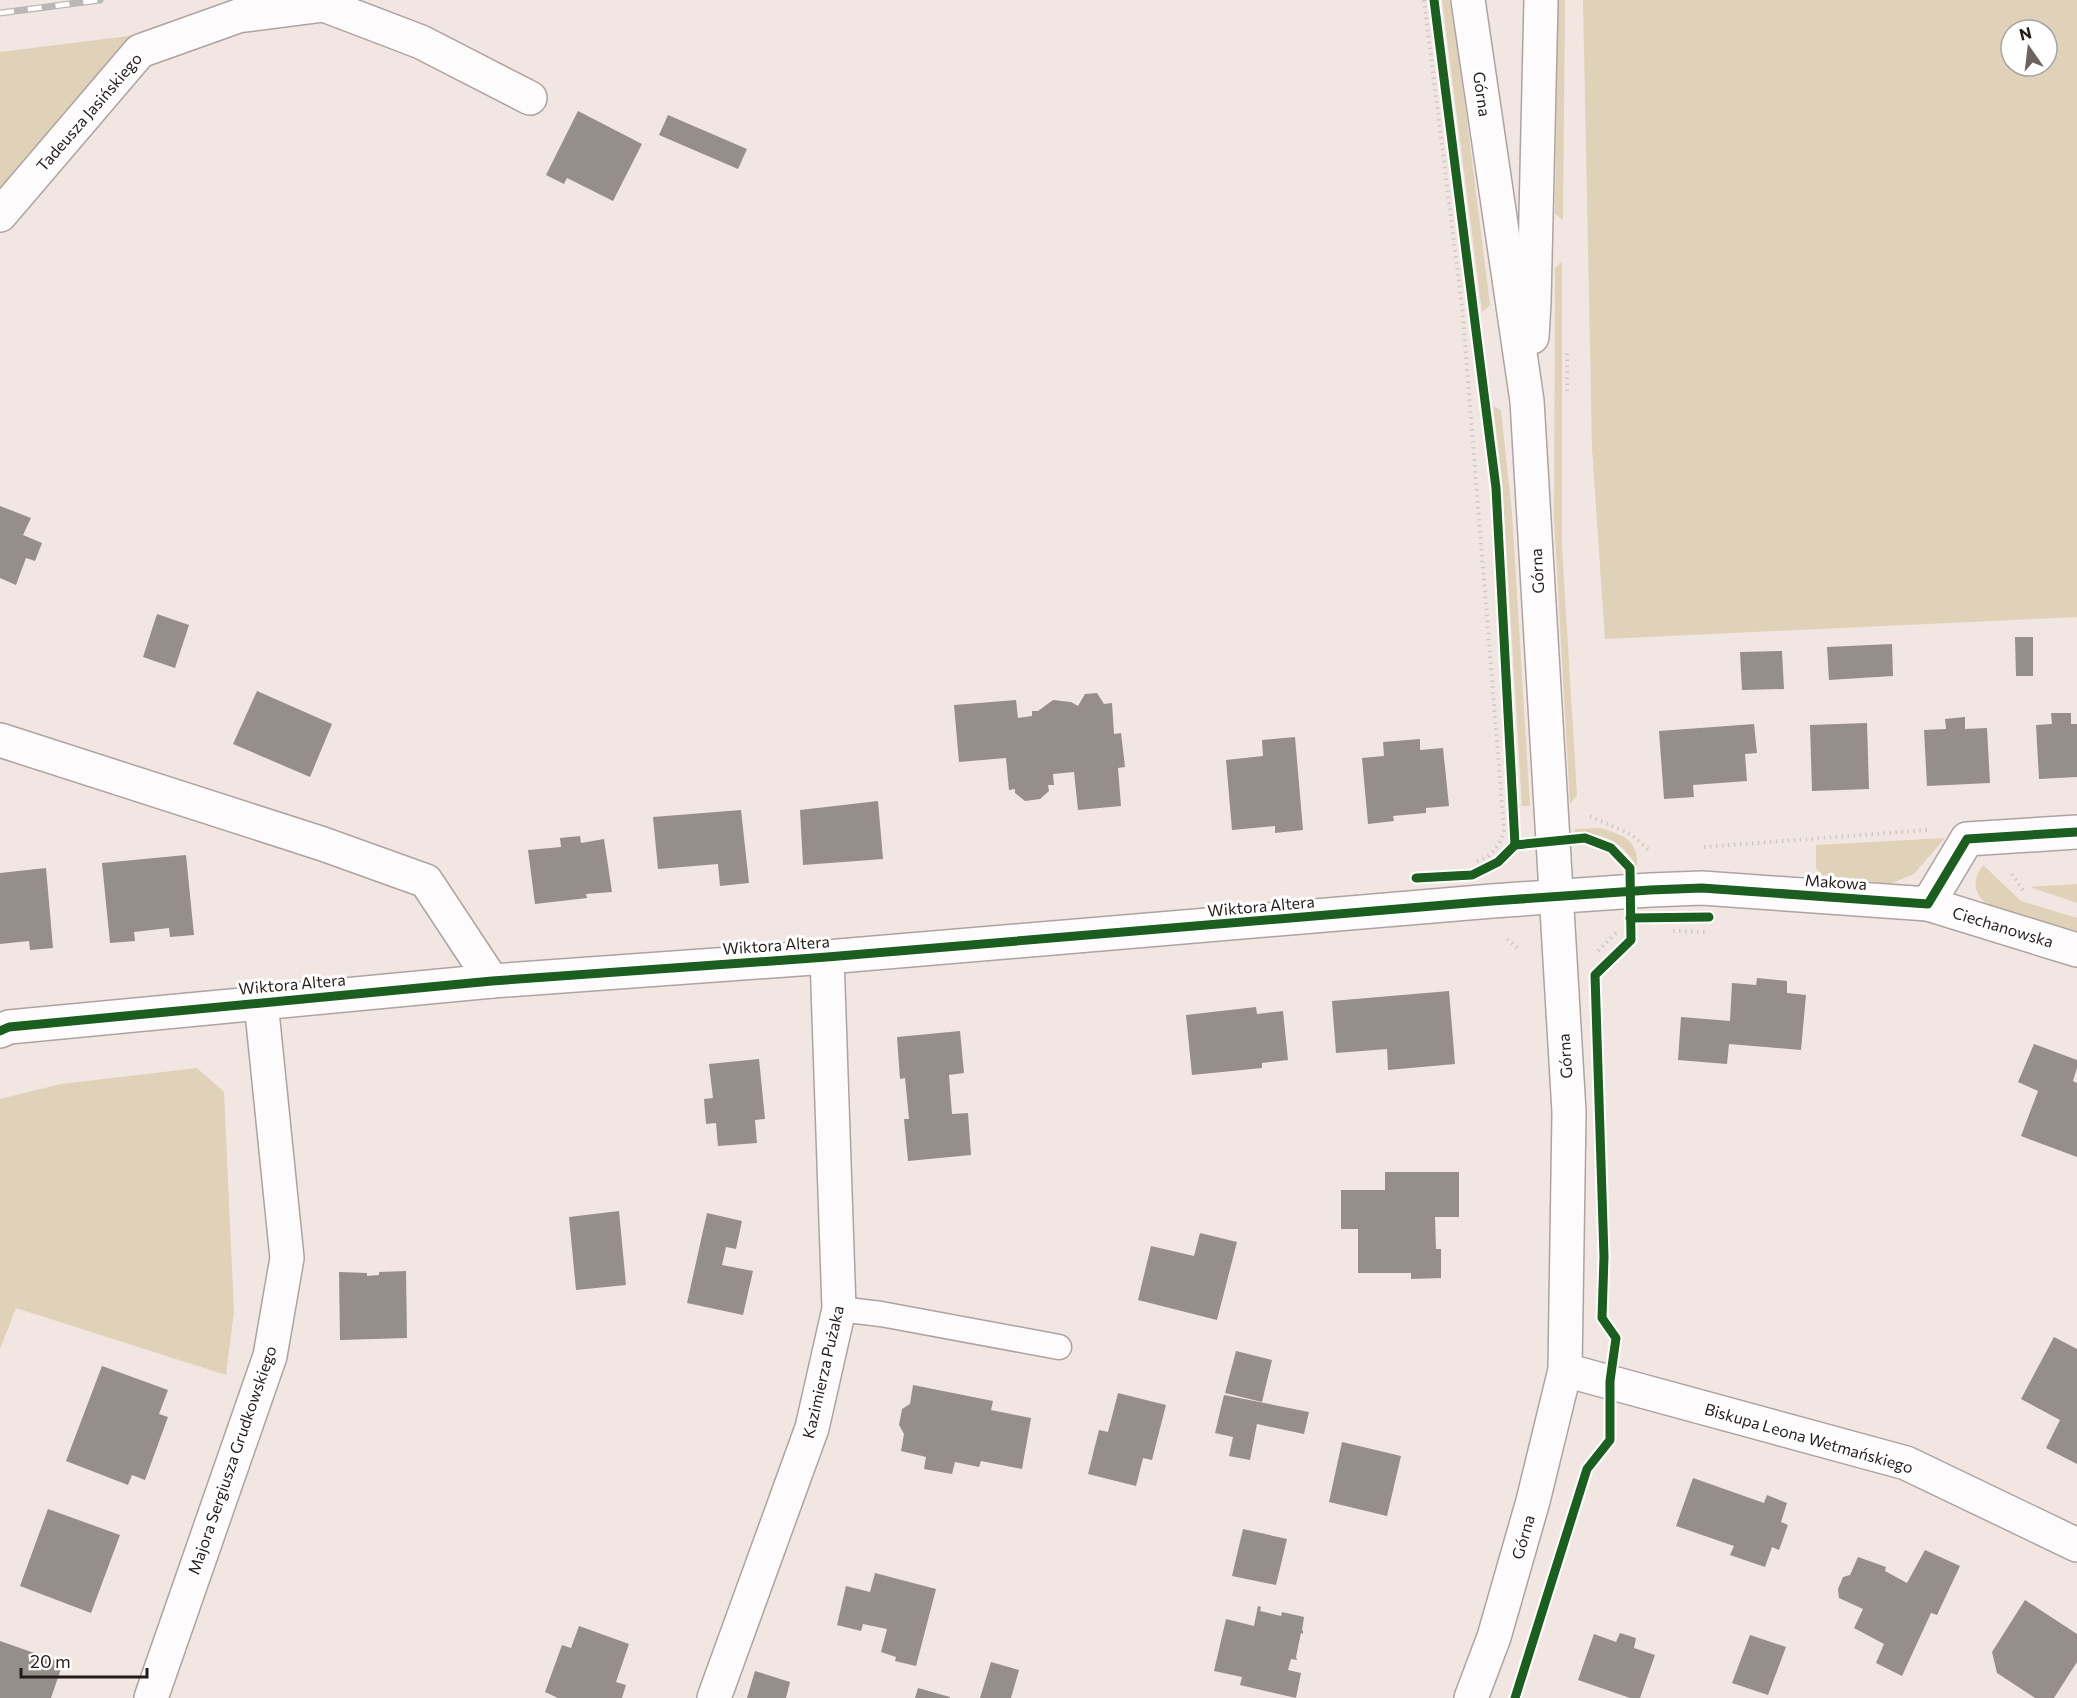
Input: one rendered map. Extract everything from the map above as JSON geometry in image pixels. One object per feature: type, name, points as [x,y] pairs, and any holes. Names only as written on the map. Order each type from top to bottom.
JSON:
[{"type":"street","name":"Górna","points":[[1468,0],[1527,402],[1569,1112],[1565,1370],[1533,1501],[1498,1626],[1472,1698]]},
{"type":"street","name":"Górna","points":[[1527,402],[1534,302],[1541,0]]},
{"type":"street","name":"Tadeusza Jasińskiego","points":[[0,215],[140,51],[238,16],[324,5],[421,42],[530,98]]},
{"type":"street","points":[[0,740],[323,844],[426,881],[492,981]]},
{"type":"street","points":[[1928,904],[1968,839],[2077,832]]},
{"type":"street","name":"Makowa","points":[[1556,896],[1702,888],[1928,904]]},
{"type":"street","name":"Wiktora Altera","points":[[0,1031],[9,1027],[492,981],[827,957],[1556,896]]},
{"type":"street","name":"Ciechanowska","points":[[1928,904],[2077,950]]},
{"type":"street","name":"Kazimierza Pużaka","points":[[714,1698],[812,1428],[839,1309],[827,957]]},
{"type":"street","name":"Majora Sergiusza Grudkowskiego","points":[[151,1698],[270,1356],[287,1258],[261,1002]]},
{"type":"street","name":"Biskupa Leona Wetmańskiego","points":[[1565,1370],[1906,1463],[2077,1545]]},
{"type":"lane","points":[[839,1309],[881,1314],[1059,1347]]},
{"type":"path","points":[[1424,0],[1462,306],[1504,830],[1498,847],[1485,857],[1469,862]]},
{"type":"path","points":[[1434,0],[1472,306]]},
{"type":"path","points":[[1567,402],[1568,345]]},
{"type":"path","points":[[1503,819],[1585,814],[1632,835],[1650,851],[1661,850]]},
{"type":"path","points":[[1696,847],[1951,828],[2006,865],[2025,893]]},
{"type":"path","points":[[1650,851],[1650,890]]},
{"type":"path","points":[[1506,938],[1522,952]]},
{"type":"shaded area","points":[[1442,0],[1452,0],[1490,305],[1482,312]]},
{"type":"shaded area","points":[[1558,0],[1565,0],[1563,220],[1555,214]]},
{"type":"shaded area","points":[[1583,0],[2077,0],[2077,617],[1605,639],[1592,449]]},
{"type":"shaded area","points":[[137,35],[0,192],[0,52]]},
{"type":"shaded area","points":[[1562,262],[1562,547],[1577,795],[1570,804],[1554,518],[1555,268]]},
{"type":"shaded area","points":[[1493,406],[1501,410],[1512,513],[1530,806],[1522,806],[1502,478]]},
{"type":"shaded area","points":[[1600,828],[1628,840],[1635,850],[1637,867],[1625,851],[1612,840],[1575,832],[1575,829]]},
{"type":"shaded area","points":[[1945,838],[1914,874],[1890,884],[1822,875],[1816,868],[1816,845]]},
{"type":"shaded area","points":[[1983,865],[2021,901],[2077,918],[2077,931],[1989,906],[1980,897],[1976,887],[1977,876]]},
{"type":"shaded area","points":[[2077,884],[2077,903],[2030,887]]},
{"type":"shaded area","points":[[197,1068],[224,1092],[234,1311],[226,1375],[16,1308],[0,1349],[0,1099],[61,1084]]},
{"type":"building","points":[[578,111],[642,144],[613,201],[567,178],[564,184],[546,175]]},
{"type":"building","points":[[668,115],[747,149],[738,169],[659,135]]},
{"type":"building","points":[[0,506],[31,518],[23,535],[42,543],[35,561],[26,558],[16,585],[0,578]]},
{"type":"building","points":[[157,614],[189,625],[175,668],[143,657]]},
{"type":"building","points":[[2015,637],[2033,637],[2033,676],[2016,676]]},
{"type":"building","points":[[1892,644],[1893,676],[1829,680],[1827,647]]},
{"type":"building","points":[[1782,651],[1784,689],[1742,690],[1740,652]]},
{"type":"building","points":[[257,691],[332,724],[310,777],[233,744]]},
{"type":"building","points":[[1097,693],[1104,704],[1112,703],[1114,734],[1121,733],[1125,767],[1118,768],[1121,806],[1078,810],[1074,772],[1053,774],[1054,785],[1048,785],[1049,791],[1040,799],[1025,801],[1015,793],[1015,789],[1009,790],[1006,758],[959,762],[954,705],[1016,700],[1018,718],[1032,716],[1032,711],[1038,711],[1053,700],[1071,702],[1078,706],[1085,694]]},
{"type":"building","points":[[2051,713],[2071,713],[2071,724],[2077,724],[2077,777],[2039,779],[2036,725],[2052,724]]},
{"type":"building","points":[[1965,717],[1965,729],[1987,728],[1990,783],[1927,786],[1924,730],[1946,729],[1945,719]]},
{"type":"building","points":[[1867,723],[1869,789],[1812,791],[1810,725]]},
{"type":"building","points":[[1754,724],[1757,753],[1745,754],[1747,781],[1693,785],[1694,797],[1664,799],[1659,731]]},
{"type":"building","points":[[1295,737],[1303,830],[1275,833],[1275,826],[1232,830],[1226,760],[1263,756],[1262,740]]},
{"type":"building","points":[[1420,739],[1420,750],[1443,748],[1449,806],[1426,808],[1426,813],[1393,816],[1394,821],[1368,824],[1362,758],[1384,756],[1383,742]]},
{"type":"building","points":[[878,801],[883,859],[803,865],[800,810]]},
{"type":"building","points":[[741,810],[749,883],[720,886],[718,864],[658,869],[653,817]]},
{"type":"building","points":[[580,836],[581,843],[604,839],[612,892],[586,894],[587,898],[535,904],[528,850],[561,847],[560,838]]},
{"type":"building","points":[[186,855],[194,935],[170,937],[169,928],[134,932],[135,941],[110,943],[102,863]]},
{"type":"building","points":[[46,868],[53,948],[30,950],[29,941],[0,944],[0,873]]},
{"type":"building","points":[[1757,978],[1787,981],[1787,993],[1806,995],[1801,1050],[1729,1044],[1727,1064],[1678,1060],[1681,1017],[1730,1021],[1732,983],[1756,985]]},
{"type":"building","points":[[1449,991],[1455,1064],[1388,1070],[1387,1049],[1336,1053],[1332,1001]]},
{"type":"building","points":[[1256,1007],[1257,1014],[1283,1011],[1288,1060],[1262,1063],[1262,1068],[1192,1075],[1186,1015]]},
{"type":"building","points":[[960,1031],[964,1073],[949,1075],[952,1114],[968,1113],[971,1155],[908,1161],[904,1119],[909,1119],[905,1078],[900,1079],[897,1037]]},
{"type":"building","points":[[2034,1044],[2077,1060],[2073,1081],[2077,1083],[2077,1157],[2021,1136],[2038,1091],[2018,1082]]},
{"type":"building","points":[[759,1059],[765,1119],[755,1120],[757,1143],[718,1146],[716,1123],[706,1124],[704,1099],[713,1098],[709,1064]]},
{"type":"building","points":[[1385,1172],[1459,1172],[1459,1217],[1435,1217],[1436,1249],[1441,1249],[1441,1278],[1411,1279],[1411,1273],[1358,1273],[1358,1229],[1341,1229],[1341,1190],[1385,1190]]},
{"type":"building","points":[[619,1211],[626,1285],[576,1290],[569,1217]]},
{"type":"building","points":[[707,1213],[742,1221],[736,1249],[726,1247],[722,1265],[753,1271],[743,1315],[687,1303]]},
{"type":"building","points":[[1200,1233],[1237,1242],[1217,1320],[1138,1300],[1151,1246],[1194,1256]]},
{"type":"building","points":[[406,1271],[407,1338],[340,1340],[339,1272],[367,1273],[367,1276],[379,1275],[379,1272]]},
{"type":"building","points":[[2054,1337],[2077,1349],[2077,1464],[2046,1448],[2060,1420],[2021,1399]]},
{"type":"building","points":[[1236,1351],[1272,1360],[1262,1402],[1225,1393]]},
{"type":"building","points":[[102,1366],[168,1390],[159,1414],[168,1417],[145,1480],[132,1475],[128,1485],[66,1461]]},
{"type":"building","points":[[913,1385],[993,1401],[991,1410],[1031,1418],[1022,1469],[981,1461],[979,1467],[955,1462],[952,1474],[924,1469],[926,1457],[901,1451],[904,1434],[899,1425],[902,1409],[910,1404]]},
{"type":"building","points":[[1118,1393],[1166,1405],[1152,1460],[1143,1458],[1136,1486],[1088,1474],[1099,1430],[1108,1432]]},
{"type":"building","points":[[1224,1395],[1309,1412],[1304,1434],[1257,1424],[1250,1460],[1229,1456],[1233,1437],[1215,1433]]},
{"type":"building","points":[[1342,1442],[1401,1456],[1387,1516],[1329,1502]]},
{"type":"building","points":[[1693,1478],[1764,1503],[1767,1495],[1787,1503],[1781,1522],[1788,1525],[1779,1550],[1772,1547],[1765,1567],[1730,1555],[1734,1546],[1676,1526]]},
{"type":"building","points":[[48,1509],[120,1535],[91,1613],[20,1586]]},
{"type":"building","points":[[1243,1529],[1287,1539],[1276,1585],[1232,1576]]},
{"type":"building","points":[[1925,1550],[1960,1566],[1937,1615],[1931,1613],[1902,1676],[1876,1663],[1884,1644],[1854,1628],[1863,1609],[1839,1598],[1838,1589],[1843,1577],[1850,1575],[1858,1557],[1886,1567],[1885,1571],[1907,1583]]},
{"type":"building","points":[[875,1573],[936,1589],[916,1666],[895,1661],[896,1657],[881,1652],[887,1629],[863,1624],[861,1631],[837,1625],[846,1586],[870,1592]]},
{"type":"building","points":[[2025,1600],[2077,1634],[2077,1662],[2054,1698],[2035,1698],[1997,1673],[1992,1652]]},
{"type":"building","points":[[1258,1606],[1261,1607],[1260,1611],[1281,1616],[1282,1612],[1304,1617],[1297,1660],[1291,1659],[1288,1670],[1301,1673],[1296,1698],[1240,1685],[1242,1677],[1214,1671],[1226,1619],[1254,1626]]},
{"type":"building","points":[[579,1626],[629,1644],[616,1682],[626,1685],[622,1698],[558,1698],[545,1692],[562,1645],[571,1648]]},
{"type":"building","points":[[1620,1633],[1636,1638],[1634,1648],[1655,1655],[1640,1698],[1630,1698],[1578,1680],[1594,1634],[1616,1642]]},
{"type":"building","points":[[1750,1635],[1786,1647],[1768,1695],[1732,1683]]},
{"type":"building","points":[[0,1641],[63,1663],[51,1698],[0,1698]]},
{"type":"building","points":[[991,1662],[1019,1670],[1011,1698],[980,1698]]},
{"type":"building","points":[[755,1671],[790,1682],[786,1698],[747,1698]]},
{"type":"building","points":[[918,1688],[950,1697],[950,1698],[915,1698]]},
{"type":"railway","points":[[0,13],[100,0]]},
{"type":"cycle path","points":[[1434,0],[1496,488],[1515,845],[1585,838],[1611,848],[1630,868],[1631,940],[1595,975],[1604,1257],[1602,1318],[1616,1338],[1610,1381],[1610,1440],[1587,1469],[1515,1698]]},
{"type":"cycle path","points":[[0,1031],[9,1027],[492,981],[827,957],[1492,901],[1650,890],[1702,888],[1928,904],[1967,839],[2077,832]]},
{"type":"cycle path","points":[[1416,878],[1472,875],[1498,862],[1515,845]]},
{"type":"cycle path","points":[[1630,918],[1709,917]]}]
